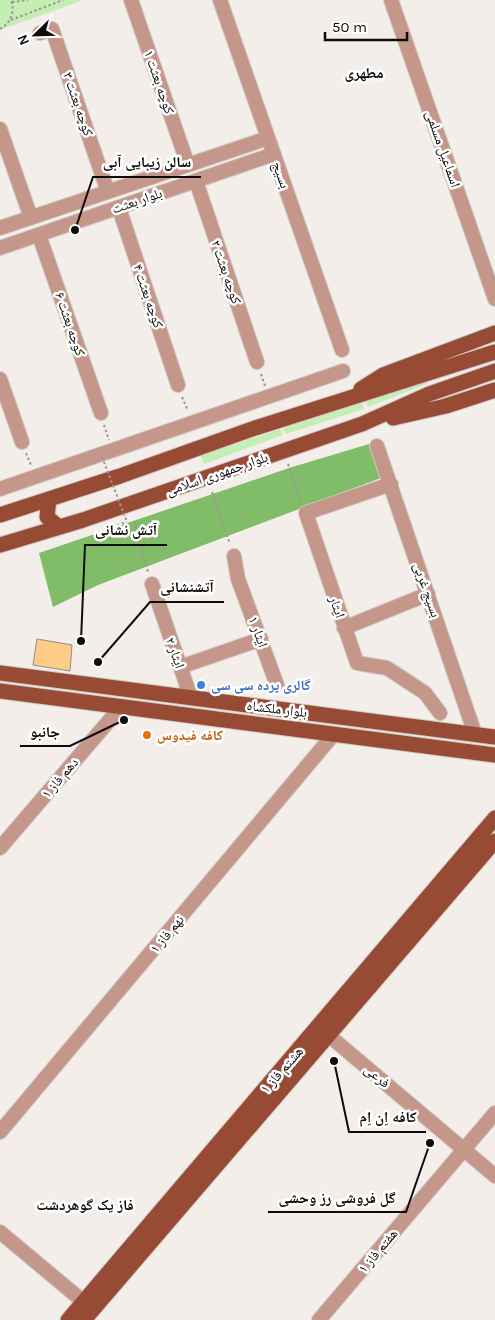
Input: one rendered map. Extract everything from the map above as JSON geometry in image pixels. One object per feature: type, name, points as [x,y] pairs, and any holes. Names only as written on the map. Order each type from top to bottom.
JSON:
[{"type":"main road","points":[[345,400],[383,375],[495,333]]},
{"type":"main road","points":[[0,515],[255,428],[495,352]]},
{"type":"main road","name":"بلوار جمهوری اسلامی","points":[[0,545],[59,527],[362,424],[430,394],[495,371]]},
{"type":"main road","points":[[362,424],[446,406],[495,390]]},
{"type":"main road","points":[[49,499],[47,517],[59,527]]},
{"type":"main road","name":"بلوار ملکشاه","points":[[0,673],[495,737]]},
{"type":"main road","points":[[48,698],[43,687],[52,680]]},
{"type":"main road","name":"بلوار ملکشاه","points":[[0,691],[495,755]]},
{"type":"main road","name":"هشتم فاز ۱","points":[[68,1320],[87,1310],[323,1031],[495,818]]},
{"type":"main road","name":"هشتم فاز ۱","points":[[323,1031],[495,841]]},
{"type":"street","name":"کوچه بعثت ۱","points":[[131,0],[188,165]]},
{"type":"street","name":"بسیج","points":[[220,0],[342,350]]},
{"type":"street","name":"اسماعیل مسلمی","points":[[391,0],[495,299]]},
{"type":"street","name":"کوچه بعثت ۳","points":[[40,33],[52,29],[108,192]]},
{"type":"street","points":[[0,129],[31,218]]},
{"type":"street","name":"بلوار بعثت","points":[[0,228],[268,138]]},
{"type":"street","name":"بلوار بعثت","points":[[0,248],[274,154]]},
{"type":"street","points":[[148,178],[154,195]]},
{"type":"street","name":"کوچه بعثت ۲","points":[[196,181],[257,362]]},
{"type":"street","points":[[72,204],[78,222]]},
{"type":"street","name":"کوچه بعثت ۴","points":[[119,208],[178,385]]},
{"type":"street","name":"کوچه بعثت ۶","points":[[39,235],[101,413]]},
{"type":"street","points":[[0,489],[116,451],[343,371]]},
{"type":"street","points":[[0,378],[22,442]]},
{"type":"street","name":"بسیج غربی","points":[[377,446],[475,734]]},
{"type":"street","points":[[306,513],[391,484]]},
{"type":"street","name":"ایثار","points":[[306,513],[357,663],[388,668],[425,693],[440,714]]},
{"type":"street","name":"ایثار ۱","points":[[234,556],[238,579],[277,685]]},
{"type":"street","name":"ایثار ۲","points":[[152,584],[158,608],[191,698]]},
{"type":"street","points":[[344,628],[428,594]]},
{"type":"street","points":[[180,667],[261,639]]},
{"type":"street","name":"دهم فاز ۱","points":[[0,848],[120,708]]},
{"type":"street","name":"نهم فاز ۱","points":[[0,1132],[333,735]]},
{"type":"street","name":"فرعی","points":[[323,1031],[495,1176]]},
{"type":"street","name":"هفتم فاز ۱","points":[[319,1320],[495,1113]]},
{"type":"street","points":[[0,1232],[87,1310]]},
{"type":"path","points":[[10,20],[12,1],[28,0]]},
{"type":"path","points":[[0,29],[10,20],[63,0]]},
{"type":"path","points":[[257,362],[269,397]]},
{"type":"path","points":[[178,385],[192,423]]},
{"type":"path","points":[[101,413],[116,451],[127,522],[117,525]]},
{"type":"path","points":[[22,442],[35,477]]},
{"type":"path","points":[[288,464],[306,513]]},
{"type":"path","points":[[212,492],[234,556]]},
{"type":"path","points":[[134,521],[152,584]]},
{"type":"green space","points":[[0,0],[81,0],[81,1],[0,30]]},
{"type":"green space","points":[[426,381],[427,384],[368,407],[366,400]]},
{"type":"green space","points":[[362,402],[364,409],[286,434],[283,428]]},
{"type":"green space","points":[[280,429],[283,435],[204,464],[201,456]]},
{"type":"green space","points":[[369,444],[381,478],[98,585],[53,607],[39,553],[289,468]]},
{"type":"building","points":[[37,639],[72,645],[70,671],[33,665]]},
{"type":"place","name":"سالن زیبایی آبی","points":[[75,230]]},
{"type":"place","name":"آتش نشانی","points":[[81,641]]},
{"type":"place","name":"آتشنشانی","points":[[98,662]]},
{"type":"place","name":"گالری پرده سی سی","points":[[201,685]]},
{"type":"place","name":"جانبو","points":[[124,720]]},
{"type":"place","name":"كافه فيدوس","points":[[147,735]]},
{"type":"place","name":"کافه اِن اِم","points":[[334,1061]]},
{"type":"place","name":"گل فروشی رز وحشی","points":[[430,1143]]},
{"type":"district","name":"مطهری","points":[[364,73]]},
{"type":"district","name":"فاز یک گوهردشت","points":[[85,1205]]}]
